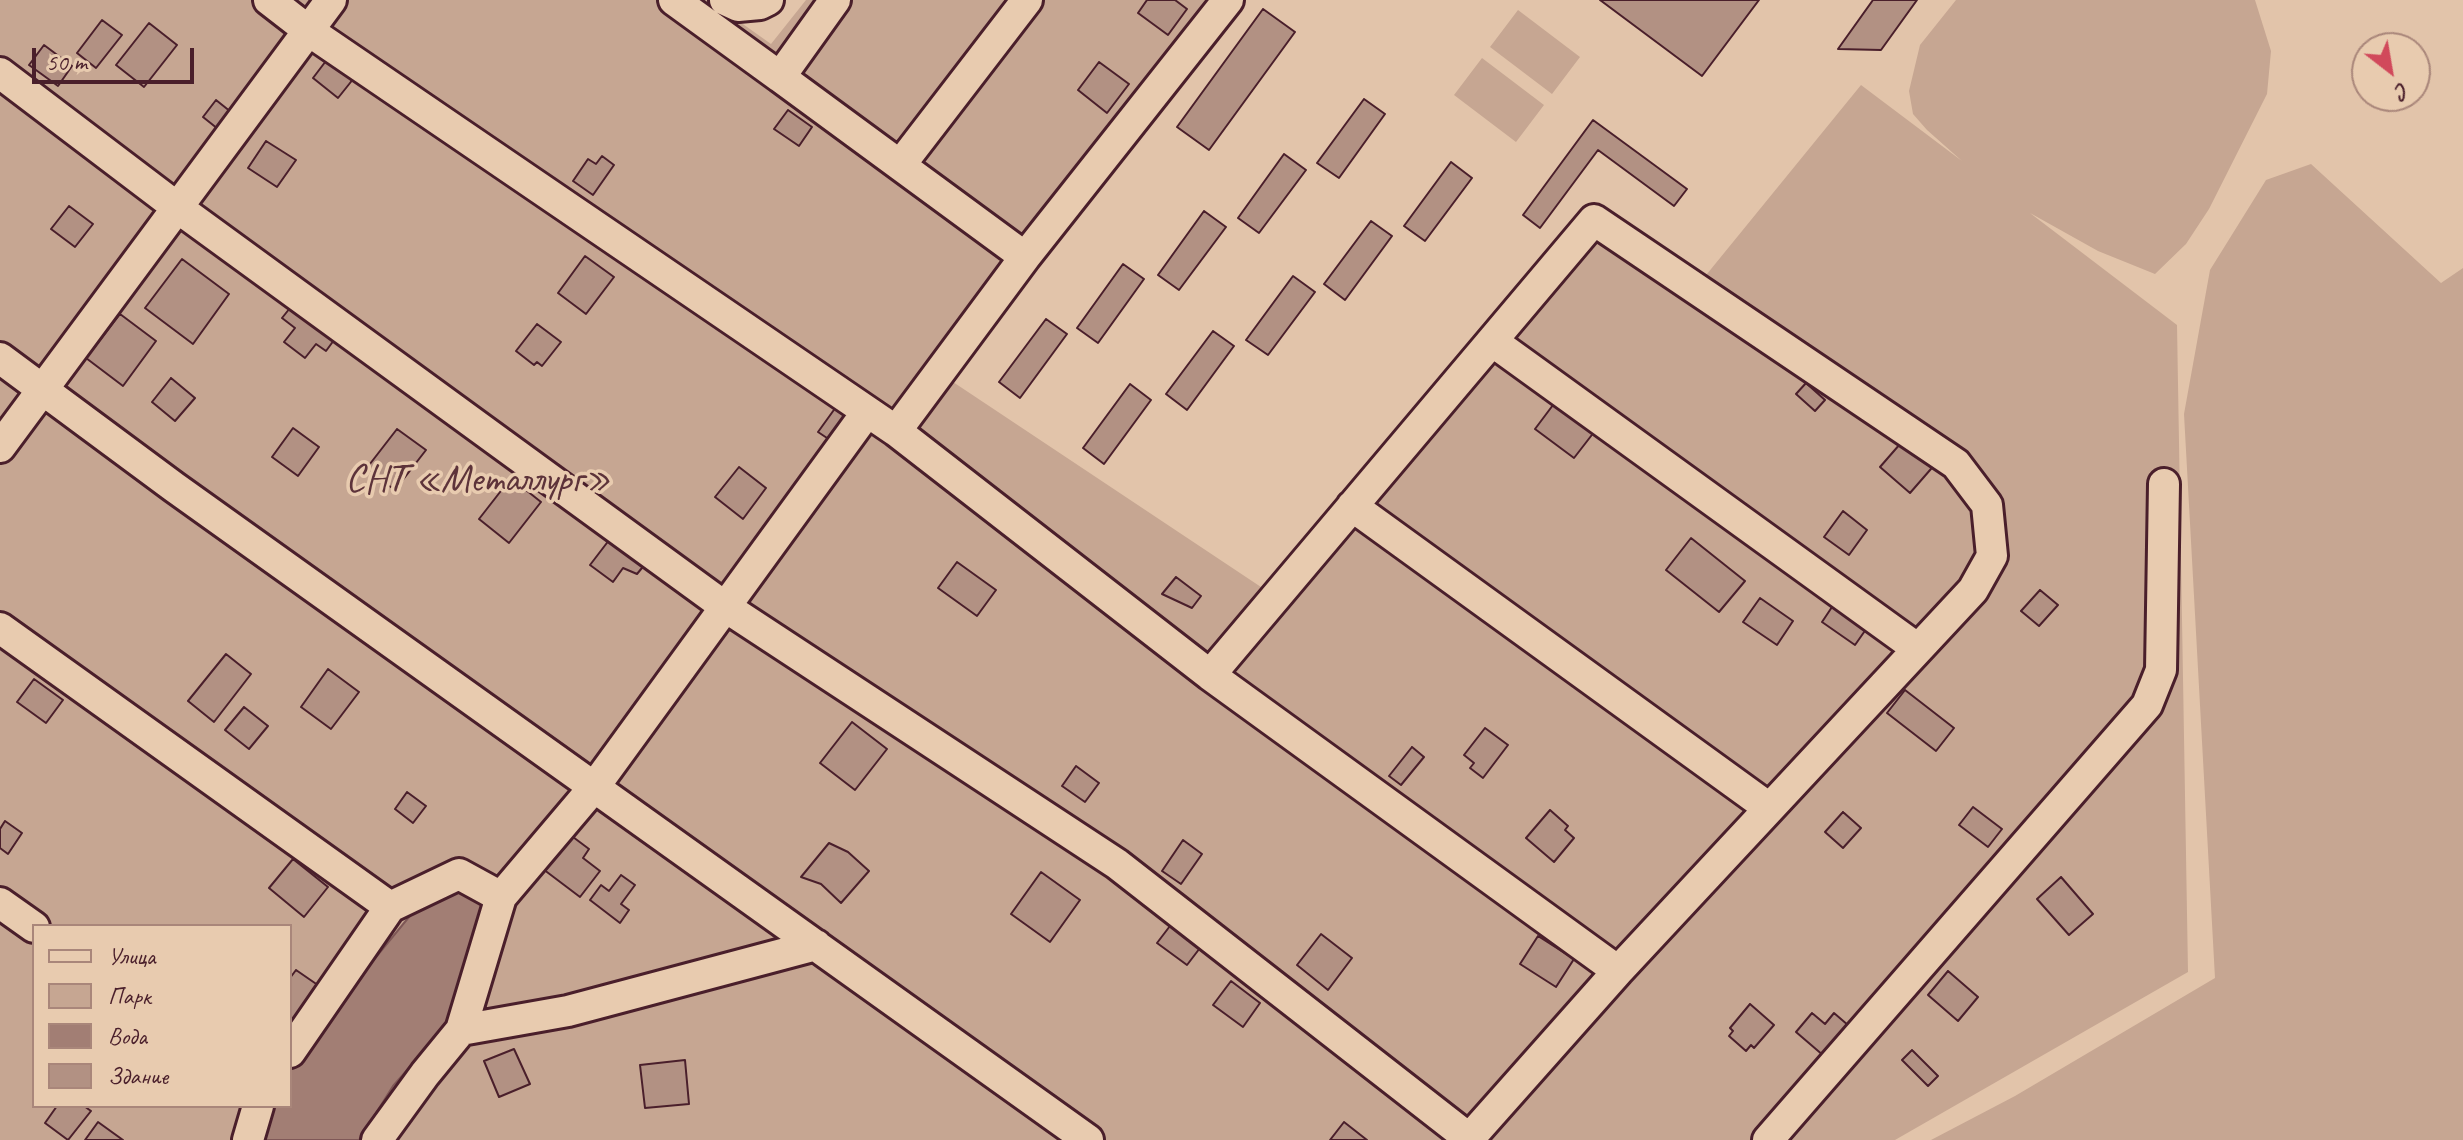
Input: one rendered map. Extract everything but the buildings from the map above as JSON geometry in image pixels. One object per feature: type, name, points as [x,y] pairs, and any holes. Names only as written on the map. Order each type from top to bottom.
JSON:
[{"type":"street","points":[[269,0],[309,31],[896,431],[1210,675],[1618,971]]},
{"type":"street","points":[[0,447],[331,0]]},
{"type":"street","points":[[674,0],[1025,257]]},
{"type":"street","points":[[725,0],[738,6],[768,0]]},
{"type":"street","points":[[780,77],[835,0]]},
{"type":"street","points":[[901,164],[1027,0]]},
{"type":"street","points":[[896,431],[1025,257],[1228,0]]},
{"type":"street","points":[[0,73],[178,208],[724,606],[1117,864],[1469,1140],[1618,971],[1973,590],[1992,556],[1987,505],[1956,464],[1594,220],[1210,675]]},
{"type":"street","points":[[1492,341],[1918,649]]},
{"type":"street","points":[[0,358],[174,487],[1088,1140]]},
{"type":"street","points":[[377,1140],[461,1030],[501,897],[595,786],[867,412]]},
{"type":"street","points":[[1768,1140],[2147,705],[2161,670],[2164,484]]},
{"type":"street","points":[[1352,506],[1769,808]]},
{"type":"street","points":[[0,628],[390,907]]},
{"type":"street","points":[[292,1049],[390,907],[459,874],[501,897]]},
{"type":"street","points":[[0,903],[32,926]]},
{"type":"street","points":[[461,1030],[568,1011],[816,945]]},
{"type":"street","points":[[248,1140],[257,1108]]},
{"type":"green space","name":"СНТ «Металлург»","points":[[0,0],[709,0],[771,44],[806,0],[1231,0],[944,376],[1267,591],[1591,203],[1698,285],[1861,85],[1962,161],[1913,114],[1909,91],[1920,45],[1956,0],[2255,0],[2271,51],[2267,94],[2209,209],[2186,244],[2155,274],[2098,251],[2030,213],[2177,325],[2188,972],[1895,1140],[0,1140]]},
{"type":"green space","points":[[1518,10],[1580,57],[1552,94],[1490,47]]},
{"type":"green space","points":[[1482,58],[1544,105],[1516,142],[1454,95]]},
{"type":"green space","points":[[2311,164],[2441,283],[2463,268],[2463,1140],[1931,1140],[2015,1096],[2215,978],[2184,414],[2210,270],[2266,180]]},
{"type":"water","points":[[455,887],[478,899],[487,918],[480,946],[444,1028],[393,1086],[359,1140],[263,1140],[273,1108],[292,1108],[292,1065],[297,1053],[423,900]]}]
